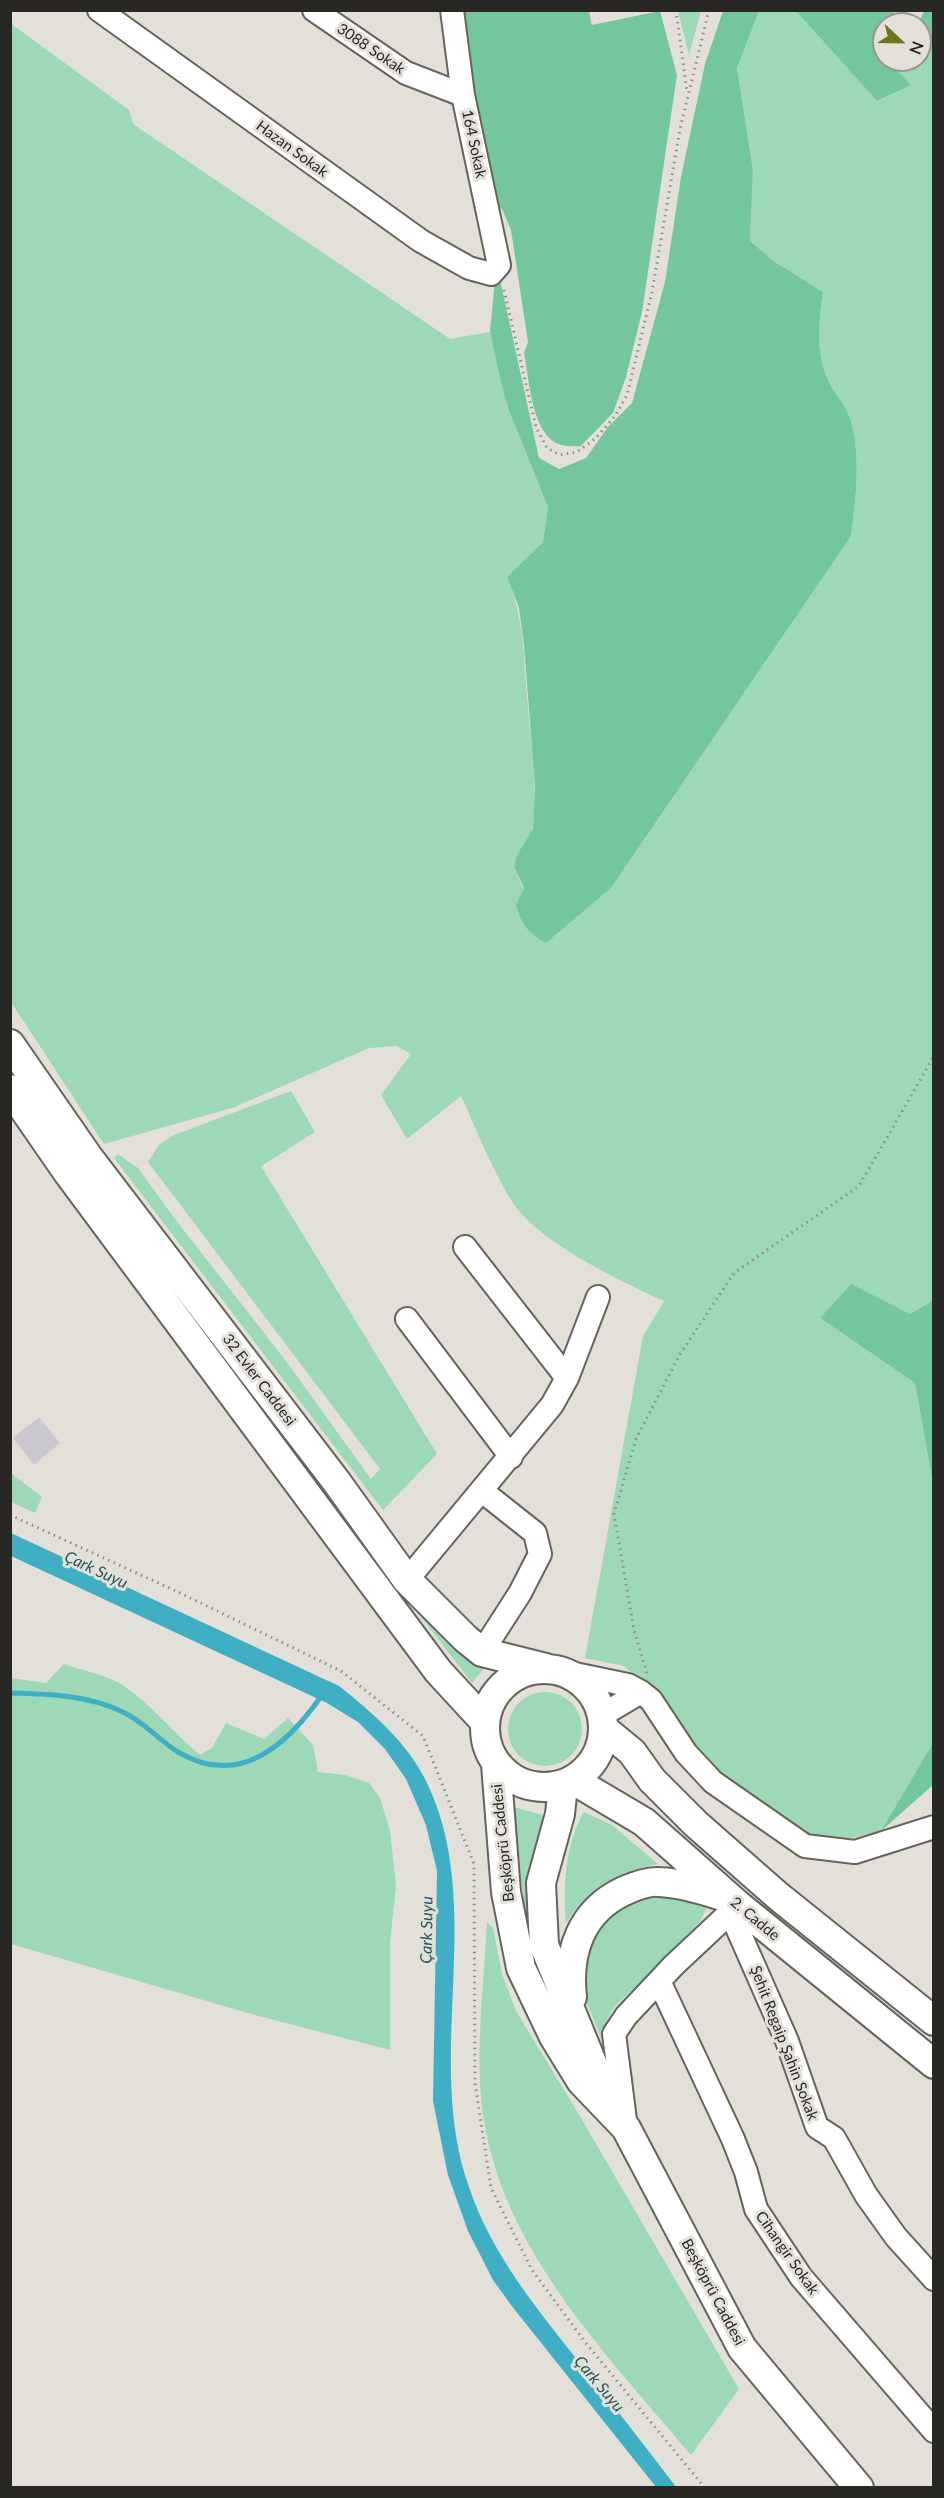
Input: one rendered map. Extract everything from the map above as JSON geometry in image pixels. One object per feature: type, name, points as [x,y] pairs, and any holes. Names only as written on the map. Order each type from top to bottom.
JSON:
[{"type":"main road","name":"32 Evler Caddesi","points":[[10,1044],[89,1158],[336,1481],[408,1580],[465,1639],[482,1652],[555,1670]]},
{"type":"main road","name":"32 Evler Caddesi","points":[[10,1089],[68,1173],[438,1671],[485,1722]]},
{"type":"main road","points":[[528,1670],[555,1670],[582,1682],[595,1697],[603,1722],[600,1749],[589,1767],[568,1782],[545,1788],[526,1785],[509,1777],[496,1764],[485,1737],[485,1722],[489,1704],[498,1689],[512,1677],[528,1670]]},
{"type":"main road","points":[[603,1722],[632,1752],[652,1780],[696,1824],[778,1896],[933,2020]]},
{"type":"main road","name":"Beşköprü Caddesi","points":[[496,1764],[506,1892],[521,1968],[554,2037],[581,2081],[619,2119]]},
{"type":"main road","name":"Beşköprü Caddesi","points":[[568,1782],[541,1883],[544,1945],[619,2119],[742,2348],[859,2487]]},
{"type":"main road","name":"2. Cadde","points":[[568,1782],[644,1822],[734,1906],[933,2064]]},
{"type":"main road","points":[[575,2020],[570,1980],[572,1952],[587,1918],[608,1898],[635,1886],[657,1881],[695,1886],[734,1906]]},
{"type":"street","name":"Hazan Sokak","points":[[99,10],[421,241],[469,268],[495,269]]},
{"type":"street","name":"3088 Sokak","points":[[314,10],[406,74],[464,95]]},
{"type":"street","name":"164 Sokak","points":[[452,10],[464,95],[495,269]]},
{"type":"street","points":[[465,1247],[567,1378]]},
{"type":"street","points":[[408,1580],[552,1405],[567,1378],[598,1297]]},
{"type":"street","points":[[407,1319],[511,1457]]},
{"type":"street","points":[[482,1491],[535,1533],[540,1554],[520,1593],[482,1652]]},
{"type":"street","points":[[555,1670],[628,1685],[646,1696],[686,1753],[713,1782],[805,1846],[855,1852],[933,1827]]},
{"type":"street","points":[[603,1722],[646,1696]]},
{"type":"street","points":[[619,2119],[614,2034],[626,2016],[734,1906]]},
{"type":"street","name":"Şehit Regaip Şahin Sokak","points":[[734,1906],[787,2041],[817,2127],[834,2138],[866,2195],[896,2237],[933,2278]]},
{"type":"street","name":"Cihangir Sokak","points":[[659,1981],[733,2139],[746,2172],[756,2209],[801,2277],[933,2431]]},
{"type":"path","points":[[676,10],[687,96]]},
{"type":"path","points":[[495,269],[536,427],[547,447],[560,455],[577,452],[596,438],[615,416],[627,395],[652,292],[687,96],[709,10]]},
{"type":"path","points":[[646,1696],[646,1662],[634,1630],[614,1514],[636,1439],[680,1354],[734,1273],[859,1186],[933,1056]]},
{"type":"path","points":[[10,1515],[178,1592],[340,1671],[423,1736],[474,1864],[475,2083],[491,2188],[532,2270],[585,2342],[705,2487]]},
{"type":"green space","points":[[464,11],[589,11],[592,25],[660,11],[677,75],[642,312],[626,377],[613,413],[581,446],[564,446],[552,440],[544,432],[530,392],[524,353],[528,342],[511,230],[503,211],[484,185]]},
{"type":"green space","points":[[678,11],[701,11],[689,55]]},
{"type":"green space","points":[[723,11],[759,11],[737,68],[753,170],[750,241],[775,262],[823,292],[819,326],[822,360],[829,382],[848,413],[855,442],[856,491],[851,536],[611,888],[546,943],[526,928],[516,905],[524,888],[514,867],[517,855],[533,829],[535,786],[524,645],[519,608],[507,577],[543,542],[548,507],[508,408],[501,382],[490,332],[495,279],[501,284],[539,458],[559,469],[586,458],[608,427],[632,403],[665,282],[681,177],[705,64]]},
{"type":"green space","points":[[759,11],[796,11],[877,101],[911,85],[899,72],[932,72],[933,52],[933,1300],[910,1314],[851,1285],[820,1318],[915,1383],[933,1483],[933,1743],[881,1831],[847,1839],[818,1837],[785,1829],[710,1764],[661,1699],[624,1666],[585,1658],[643,1336],[664,1301],[581,1259],[540,1231],[523,1216],[497,1175],[461,1096],[407,1139],[381,1095],[411,1054],[397,1046],[369,1048],[235,1107],[104,1144],[11,1002],[10,23],[129,110],[133,124],[450,339],[490,332],[508,408],[548,507],[543,542],[507,577],[518,611],[523,641],[534,782],[532,831],[514,867],[546,943],[611,888],[851,536],[856,491],[855,442],[848,413],[829,382],[822,360],[819,326],[823,292],[775,262],[750,241],[753,170],[737,68]]},
{"type":"green space","points":[[796,11],[893,11],[872,12],[872,72],[899,72],[911,85],[877,101]]},
{"type":"green space","points":[[933,11],[933,52],[932,12],[924,12]]},
{"type":"green space","points":[[291,1091],[315,1132],[261,1166],[437,1454],[383,1510],[114,1158],[118,1154],[138,1168],[286,1361],[371,1479],[380,1469],[148,1162],[159,1145],[174,1135]]},
{"type":"green space","points":[[851,1284],[910,1314],[933,1300],[933,1484],[915,1383],[820,1318]]},
{"type":"green space","points":[[296,1447],[486,1666],[472,1683],[292,1449]]},
{"type":"green space","points":[[11,1473],[42,1497],[35,1513],[11,1502]]},
{"type":"green space","points":[[64,1664],[101,1675],[121,1684],[142,1700],[200,1755],[212,1748],[226,1723],[264,1739],[288,1718],[313,1745],[318,1772],[345,1775],[369,1783],[380,1798],[390,1831],[396,1886],[390,1942],[390,2050],[255,2015],[11,1944],[11,1678],[46,1683]]},
{"type":"green space","points":[[545,1692],[566,1698],[576,1708],[582,1729],[576,1750],[566,1760],[545,1766],[524,1760],[514,1750],[508,1729],[514,1708],[524,1698]]},
{"type":"green space","points":[[933,1743],[933,1785],[881,1831]]},
{"type":"green space","points":[[514,1807],[546,1816],[550,2010],[528,1943]]},
{"type":"green space","points":[[584,1812],[612,1825],[658,1864],[617,1877],[595,1890],[575,1910],[566,1923],[565,1895],[569,1852]]},
{"type":"green space","points":[[637,1893],[696,1898],[707,1907],[700,1921],[674,1950],[614,2007],[607,2020],[604,2045],[582,1991],[591,1932]]},
{"type":"green space","points":[[487,1922],[493,1928],[502,1974],[516,2011],[739,2389],[691,2455],[597,2343],[567,2303],[539,2262],[516,2219],[497,2174],[485,2127],[480,2076],[480,2025]]},
{"type":"water","points":[[11,1533],[339,1686],[377,1718],[410,1755],[427,1783],[444,1829],[452,1877],[454,1977],[451,2077],[455,2127],[465,2175],[474,2201],[497,2249],[526,2293],[676,2487],[656,2487],[511,2305],[493,2280],[468,2231],[448,2175],[433,2101],[437,1871],[426,1825],[406,1779],[385,1749],[358,1722],[327,1703],[11,1556]]},
{"type":"building","points":[[39,1417],[60,1443],[34,1465],[13,1438]]},
{"type":"waterway","points":[[10,1693],[68,1696],[110,1706],[138,1721],[178,1752],[201,1762],[222,1766],[242,1763],[260,1756],[278,1744],[294,1730],[322,1695]]},
{"type":"water label","name":"Çark Suyu","points":[[96,1570]]},
{"type":"water label","name":"Çark Suyu","points":[[427,1930]]},
{"type":"water label","name":"Çark Suyu","points":[[599,2384]]}]
